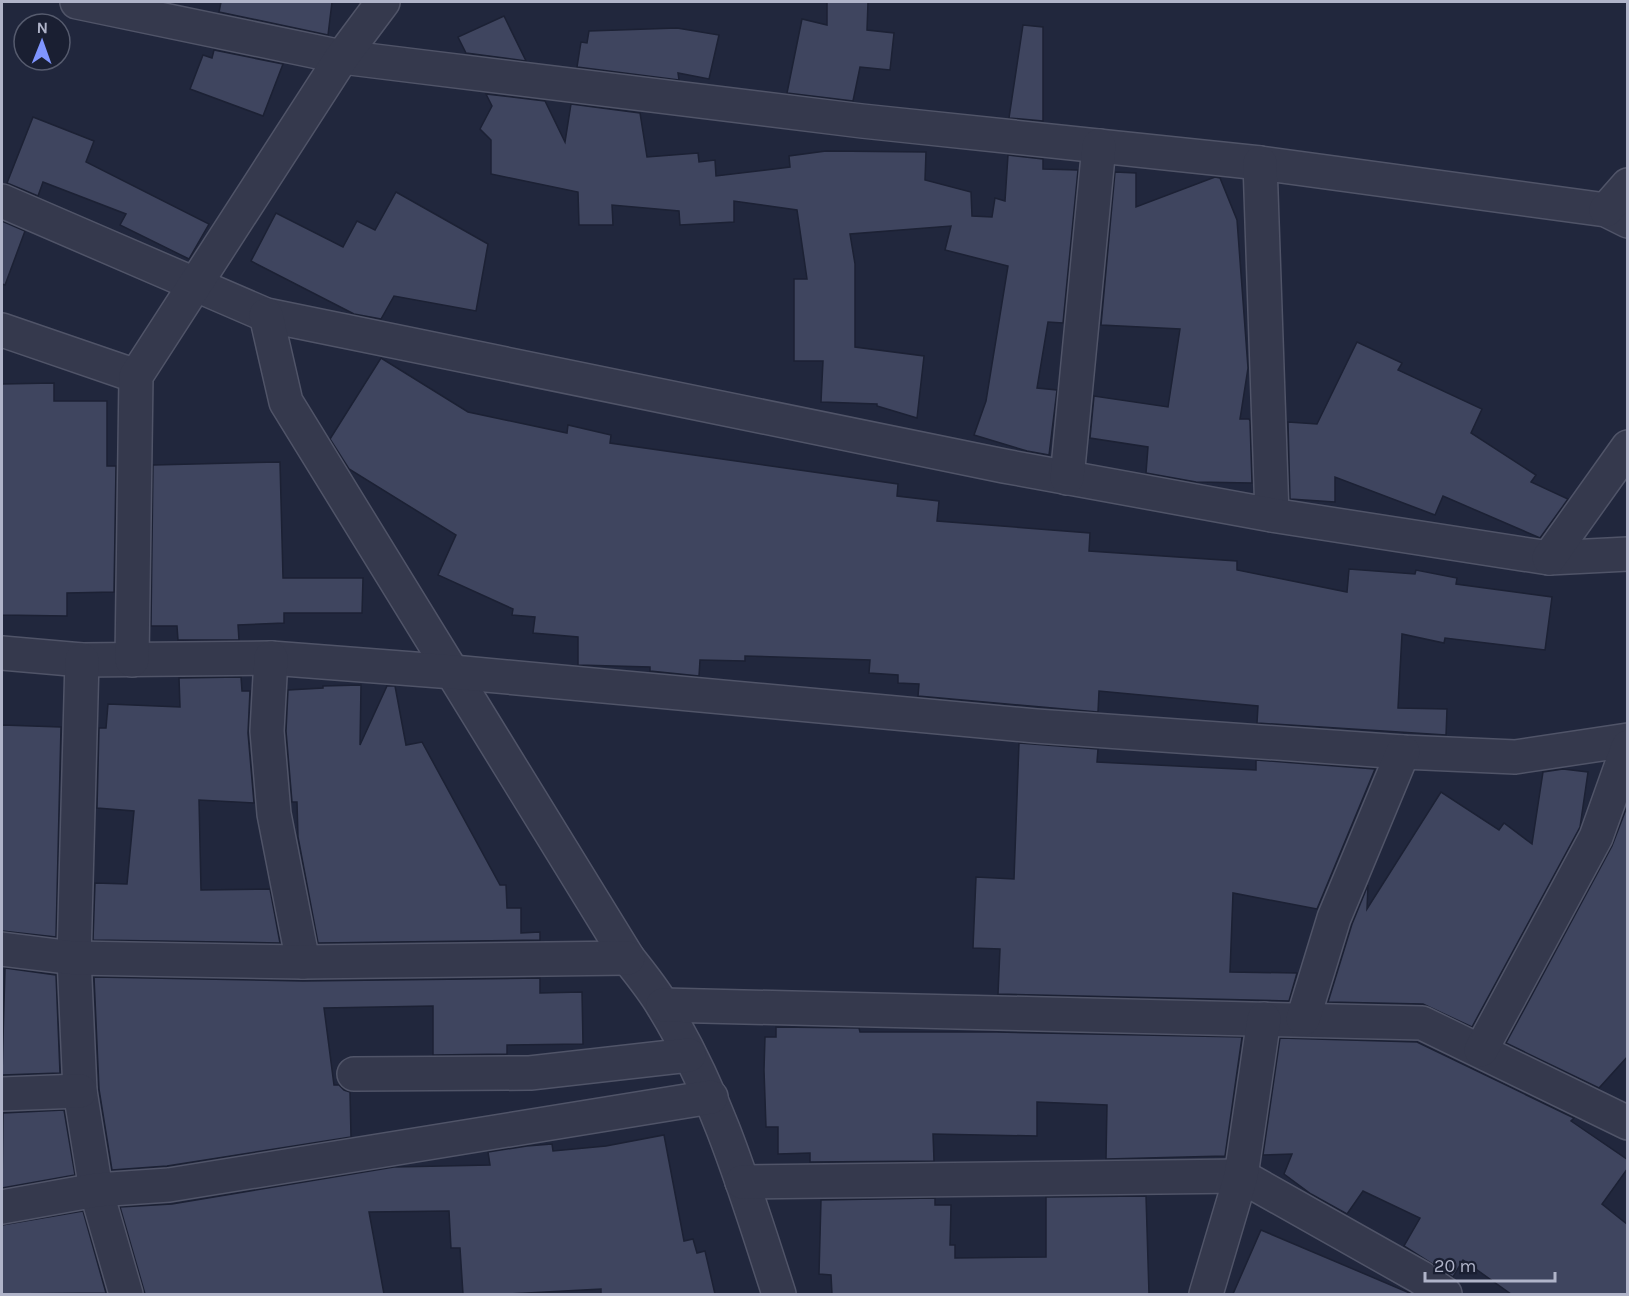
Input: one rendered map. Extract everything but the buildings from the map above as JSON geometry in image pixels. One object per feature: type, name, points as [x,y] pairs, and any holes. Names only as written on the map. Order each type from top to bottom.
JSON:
[{"type":"street","points":[[77,2],[342,57],[862,121],[1260,163],[1617,215],[1628,185]]},
{"type":"street","points":[[132,660],[136,375],[342,57],[383,2]]},
{"type":"street","points":[[1067,478],[1099,146]]},
{"type":"street","points":[[1260,163],[1272,515]]},
{"type":"street","points":[[2,201],[266,315],[1067,478],[1272,515],[1549,558],[1628,554]]},
{"type":"street","points":[[266,315],[285,402],[628,958],[663,1005],[711,1097],[779,1294]]},
{"type":"street","points":[[2,330],[136,375]]},
{"type":"street","points":[[1549,558],[1628,447]]},
{"type":"street","points":[[2,653],[82,660],[271,658],[453,672],[1036,726],[1403,752],[1515,757],[1628,740]]},
{"type":"street","points":[[271,658],[267,731],[274,814],[303,962]]},
{"type":"street","points":[[82,660],[74,958],[80,1091],[96,1190],[126,1294]]},
{"type":"street","points":[[1481,1050],[1596,837],[1628,747]]},
{"type":"street","points":[[1303,1019],[1334,918],[1403,752]]},
{"type":"street","points":[[2,949],[74,958],[303,962],[628,958]]},
{"type":"street","points":[[663,1005],[1422,1023],[1625,1116]]},
{"type":"street","points":[[1206,1294],[1241,1176],[1264,1019]]},
{"type":"street","points":[[354,1074],[530,1073],[689,1055]]},
{"type":"street","points":[[2,1094],[80,1091]]},
{"type":"street","points":[[2,1207],[96,1190],[169,1185],[711,1097]]},
{"type":"street","points":[[742,1182],[1241,1176],[1445,1294]]}]
